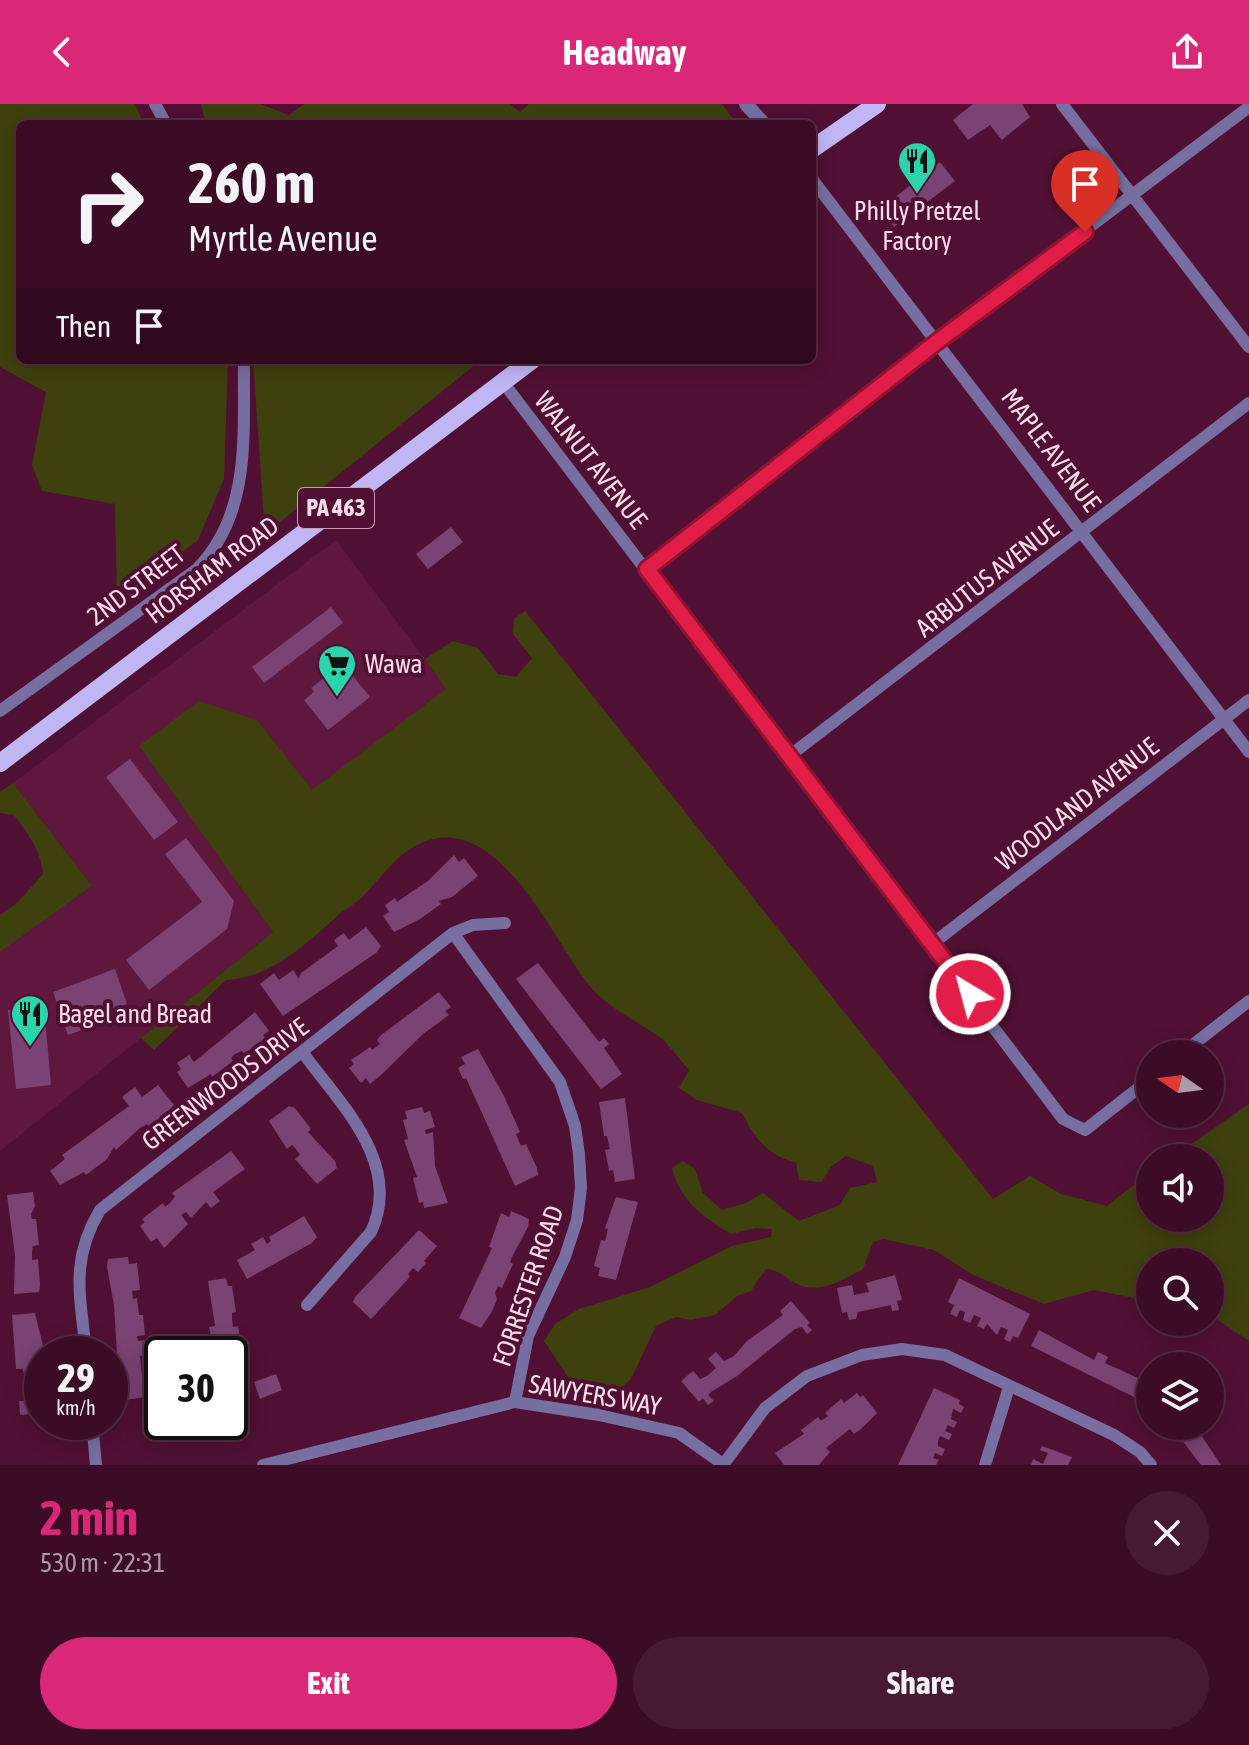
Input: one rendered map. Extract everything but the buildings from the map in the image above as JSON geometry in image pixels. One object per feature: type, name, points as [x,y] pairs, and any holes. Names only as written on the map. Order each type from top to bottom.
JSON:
[{"type":"main road","points":[[816,146],[877,104]]},
{"type":"main road","name":"HORSHAM ROAD","points":[[0,763],[527,364]]},
{"type":"street","points":[[746,104],[760,120]]},
{"type":"street","points":[[1062,104],[1249,347]]},
{"type":"street","points":[[647,569],[938,341],[1249,107]]},
{"type":"street","name":"MAPLE AVENUE","points":[[816,184],[1249,752]]},
{"type":"street","name":"2ND STREET","points":[[0,711],[197,569],[212,554],[238,493],[243,467],[244,364]]},
{"type":"street","name":"WALNUT AVENUE","points":[[503,382],[1063,1119],[1085,1130],[1136,1090]]},
{"type":"street","name":"ARBUTUS AVENUE","points":[[788,757],[1249,403]]},
{"type":"street","name":"WOODLAND AVENUE","points":[[932,944],[1249,700]]},
{"type":"street","name":"GREENWOODS DRIVE","points":[[85,1336],[79,1256],[85,1235],[100,1210],[453,933],[473,925],[505,923]]},
{"type":"street","name":"FORRESTER ROAD","points":[[453,933],[560,1082],[575,1126],[579,1154],[581,1188],[577,1220],[565,1257],[528,1336],[515,1402]]},
{"type":"street","points":[[1199,1040],[1249,1001]]},
{"type":"street","points":[[303,1053],[371,1146],[379,1189],[377,1218],[371,1232],[307,1305]]},
{"type":"street","points":[[723,1465],[765,1408],[807,1376],[862,1355],[902,1349],[945,1355],[1114,1435],[1140,1452],[1151,1465]]},
{"type":"street","points":[[985,1465],[1009,1387]]},
{"type":"street","name":"SAWYERS WAY","points":[[272,1464],[515,1402],[599,1415],[679,1433],[723,1465]]},
{"type":"street","points":[[94,1440],[96,1465]]},
{"type":"shaded area","points":[[0,104],[135,104],[142,120],[16,120],[16,364],[228,364],[224,479],[198,540],[117,602],[115,504],[42,491],[32,465],[46,392],[0,367]]},
{"type":"shaded area","points":[[201,104],[260,104],[289,115],[304,104],[510,104],[520,112],[529,104],[722,104],[734,120],[205,120]]},
{"type":"shaded area","points":[[253,364],[476,364],[265,534]]},
{"type":"shaded area","points":[[336,540],[447,689],[312,791],[257,720],[140,747],[273,932],[0,1151],[0,952],[92,886],[13,783]]},
{"type":"shaded area","points":[[525,611],[993,1199],[1030,1176],[1061,1194],[1107,1206],[1136,1183],[1136,1232],[1224,1232],[1224,1144],[1191,1144],[1214,1128],[1224,1128],[1224,1121],[1249,1104],[1249,1341],[1224,1324],[1224,1248],[1136,1248],[1136,1298],[1094,1290],[1044,1304],[973,1275],[934,1250],[883,1239],[873,1242],[863,1269],[830,1285],[804,1287],[779,1272],[766,1269],[751,1291],[737,1296],[715,1315],[691,1320],[676,1317],[656,1326],[631,1379],[612,1396],[586,1404],[544,1341],[555,1324],[579,1309],[650,1287],[732,1246],[771,1237],[772,1229],[756,1228],[731,1234],[711,1221],[687,1199],[672,1168],[683,1161],[695,1169],[703,1193],[722,1210],[746,1203],[763,1193],[799,1221],[840,1205],[850,1188],[877,1182],[873,1166],[846,1156],[832,1166],[821,1182],[799,1180],[796,1163],[763,1145],[742,1113],[697,1100],[679,1088],[689,1070],[672,1049],[661,1038],[613,1007],[588,984],[517,880],[494,858],[470,843],[444,838],[415,846],[395,861],[359,899],[298,950],[257,974],[226,980],[154,1050],[141,1038],[273,932],[139,746],[199,701],[257,720],[312,790],[446,689],[425,659],[453,641],[478,648],[498,674],[516,677],[532,658],[513,634],[514,619]]},
{"type":"shaded area","points":[[13,783],[92,886],[0,952],[0,915],[18,902],[43,874],[37,850],[24,829],[14,815],[0,813],[0,792]]},
{"type":"place","name":"Philly Pretzel Factory","points":[[917,195]]},
{"type":"place","name":"Wawa","points":[[337,698]]},
{"type":"place","name":"Bagel and Bread","points":[[30,1048]]},
{"type":"route","points":[[970,994],[647,569],[938,341],[1085,232]]}]
